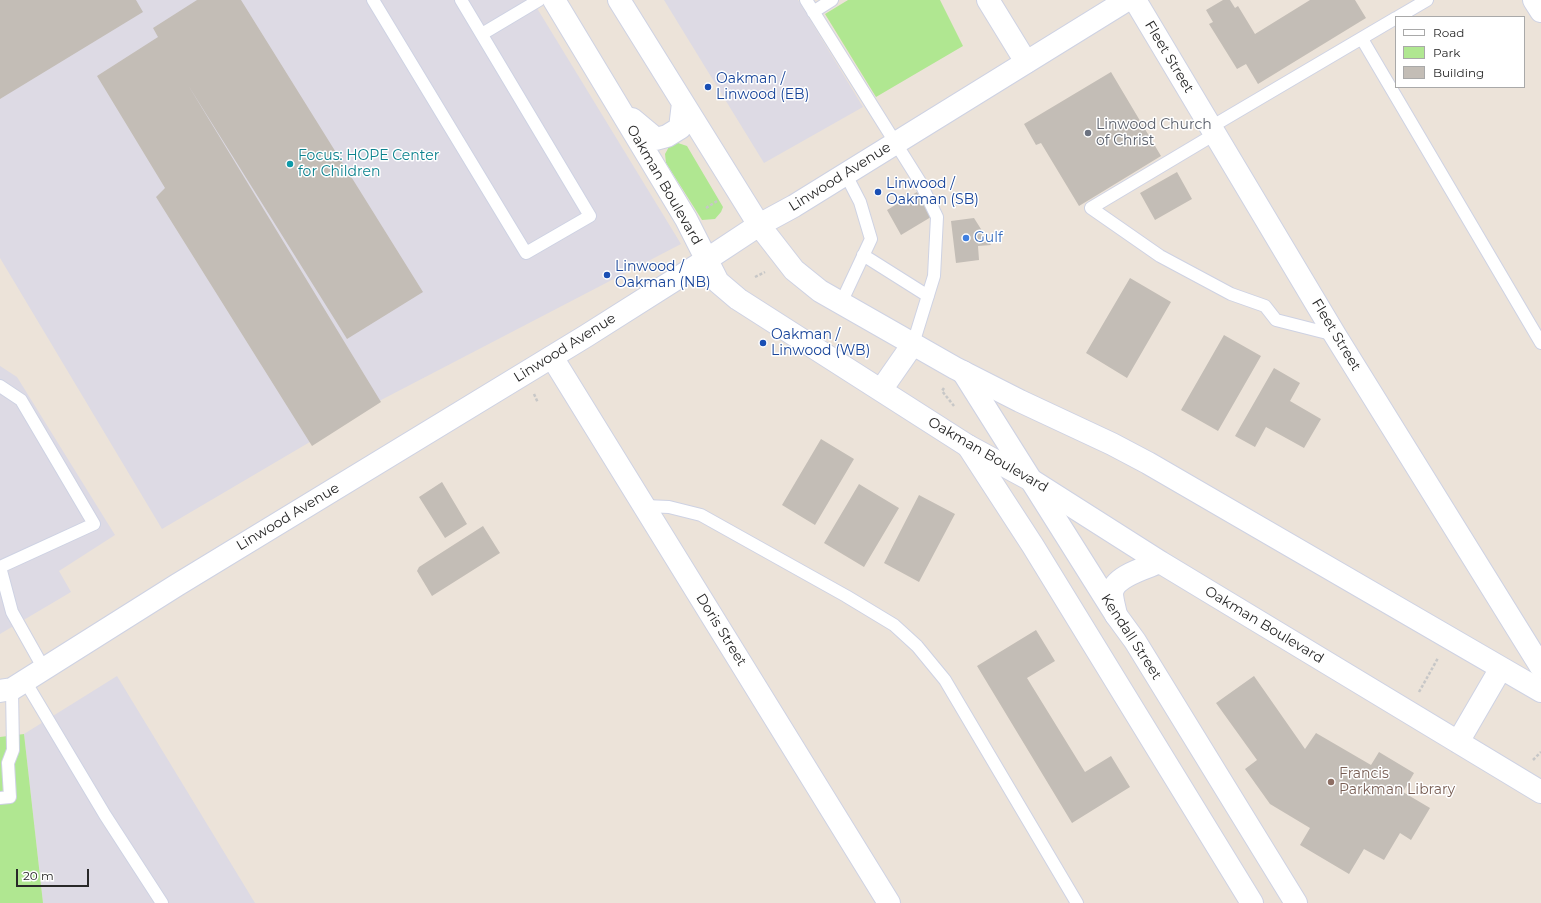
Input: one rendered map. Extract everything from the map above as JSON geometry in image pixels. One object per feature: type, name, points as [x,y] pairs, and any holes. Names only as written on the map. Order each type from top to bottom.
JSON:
[{"type":"street","name":"Oakman Boulevard","points":[[554,0],[686,219],[718,282],[738,299],[968,446],[1032,480],[1160,562],[1541,792]]},
{"type":"street","points":[[619,0],[759,225],[794,270],[820,291],[963,372],[1148,463],[1541,691]]},
{"type":"street","points":[[988,0],[1026,62]]},
{"type":"street","name":"Linwood Avenue","points":[[12,687],[44,669],[177,585],[552,357],[759,225],[794,206],[845,173],[1127,0]]},
{"type":"street","name":"Fleet Street","points":[[1135,0],[1335,335],[1541,667]]},
{"type":"street","points":[[1534,0],[1541,11]]},
{"type":"street","points":[[619,108],[656,139],[667,136],[680,128],[683,103]]},
{"type":"street","points":[[881,390],[913,344]]},
{"type":"street","name":"Doris Street","points":[[552,357],[889,903]]},
{"type":"street","name":"Kendall Street","points":[[963,372],[1116,615],[1135,641],[1296,903]]},
{"type":"street","points":[[968,446],[1033,546],[1252,903]]},
{"type":"street","points":[[1116,615],[1112,593],[1116,584],[1123,578],[1160,562]]},
{"type":"street","points":[[1458,742],[1501,668]]},
{"type":"lane","points":[[373,0],[526,253],[590,216],[461,0]]},
{"type":"lane","points":[[482,34],[539,0]]},
{"type":"lane","points":[[806,0],[920,182],[936,217],[934,276],[913,344]]},
{"type":"lane","points":[[813,12],[832,0]]},
{"type":"lane","points":[[1400,16],[1427,0]]},
{"type":"lane","points":[[1335,335],[1276,320],[1265,306],[1231,294],[1160,256],[1091,208],[1213,130],[1395,19]]},
{"type":"lane","points":[[1362,39],[1541,343]]},
{"type":"lane","points":[[841,303],[871,239],[860,202],[845,173]]},
{"type":"lane","points":[[863,255],[928,296]]},
{"type":"lane","points":[[0,386],[21,400],[94,524],[0,567],[12,612],[44,669]]},
{"type":"lane","points":[[645,506],[670,507],[701,515],[870,610],[894,625],[918,646],[945,680],[1077,903]]},
{"type":"lane","points":[[0,798],[10,797],[8,763],[13,750],[12,687]]},
{"type":"lane","points":[[12,687],[105,815],[162,903]]},
{"type":"path","points":[[701,212],[718,201]]},
{"type":"path","points":[[756,277],[766,271]]},
{"type":"path","points":[[1416,696],[1440,654]]},
{"type":"shaded area","points":[[0,0],[532,0],[681,244],[383,399],[162,529],[0,258]]},
{"type":"shaded area","points":[[664,0],[798,0],[863,107],[764,163]]},
{"type":"shaded area","points":[[0,366],[17,377],[115,535],[59,571],[71,592],[0,634]]},
{"type":"shaded area","points":[[117,676],[255,903],[43,903],[24,734]]},
{"type":"green space","points":[[848,0],[940,0],[963,46],[876,97],[825,14]]},
{"type":"green space","points":[[678,143],[687,146],[723,207],[715,219],[702,220],[666,163],[665,154],[670,145]]},
{"type":"green space","points":[[24,734],[43,903],[0,903],[0,737]]},
{"type":"building","points":[[0,0],[136,0],[143,12],[0,99]]},
{"type":"building","points":[[197,0],[241,0],[423,292],[347,339],[188,85],[381,402],[312,446],[156,197],[165,188],[97,76],[158,37],[153,28]]},
{"type":"building","points":[[1223,0],[1230,0],[1235,8],[1238,6],[1255,34],[1310,0],[1355,0],[1366,18],[1258,84],[1246,64],[1237,69],[1209,24],[1213,22],[1206,10]]},
{"type":"building","name":"Linwood Church of Christ","points":[[1111,72],[1161,156],[1079,206],[1041,143],[1036,145],[1024,124]]},
{"type":"building","points":[[1177,172],[1192,199],[1155,220],[1140,193]]},
{"type":"building","points":[[917,192],[931,217],[901,235],[887,210]]},
{"type":"building","points":[[974,218],[991,245],[978,246],[979,260],[956,263],[951,221]]},
{"type":"building","points":[[1130,278],[1171,302],[1127,378],[1086,353]]},
{"type":"building","points":[[1224,335],[1261,356],[1218,431],[1181,410]]},
{"type":"building","points":[[1274,368],[1300,383],[1290,401],[1321,419],[1304,448],[1266,427],[1255,447],[1235,436]]},
{"type":"building","points":[[821,439],[854,459],[815,525],[782,505]]},
{"type":"building","points":[[442,482],[467,524],[445,538],[419,497]]},
{"type":"building","points":[[859,484],[899,508],[864,567],[824,543]]},
{"type":"building","points":[[919,495],[955,514],[919,582],[884,563]]},
{"type":"building","points":[[483,526],[500,553],[432,596],[417,571],[419,567]]},
{"type":"building","points":[[1036,630],[1055,661],[1027,678],[1085,772],[1111,756],[1130,787],[1072,823],[977,666]]},
{"type":"building","name":"Francis Parkman Library","points":[[1254,676],[1305,749],[1316,733],[1371,765],[1379,752],[1414,773],[1403,792],[1430,808],[1411,840],[1400,833],[1384,860],[1364,849],[1349,874],[1300,845],[1310,828],[1270,804],[1245,769],[1257,760],[1216,703]]},
{"type":"place","name":"Oakman / Linwood (EB)","points":[[708,87]]},
{"type":"place","name":"Linwood Church of Christ","points":[[1088,133]]},
{"type":"place","name":"Focus: HOPE Center for Children","points":[[290,164]]},
{"type":"place","name":"Linwood / Oakman (SB)","points":[[878,192]]},
{"type":"place","name":"Gulf","points":[[966,238]]},
{"type":"place","name":"Linwood / Oakman (NB)","points":[[607,275]]},
{"type":"place","name":"Oakman / Linwood (WB)","points":[[763,343]]},
{"type":"place","name":"Francis Parkman Library","points":[[1331,782]]}]
